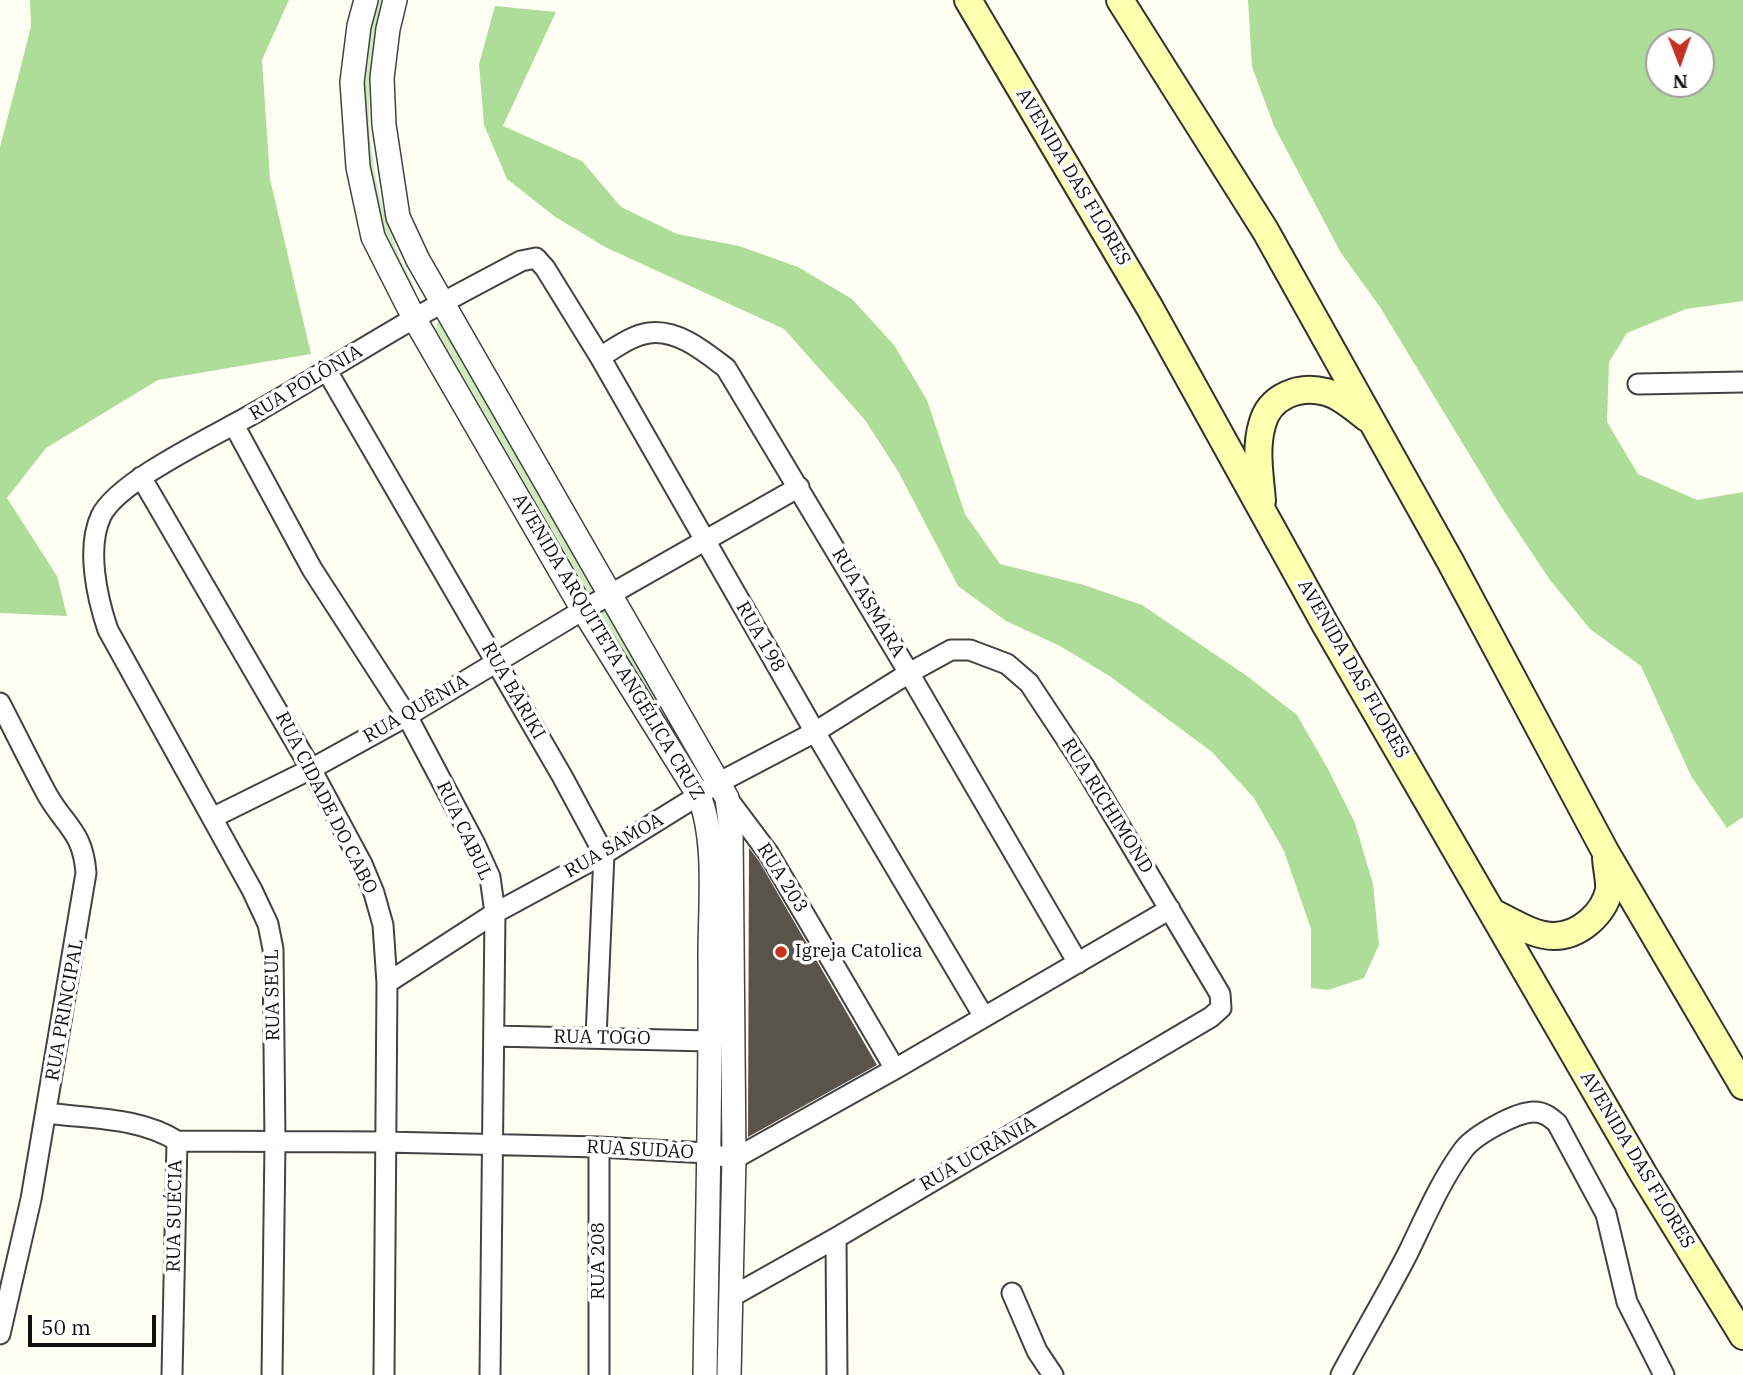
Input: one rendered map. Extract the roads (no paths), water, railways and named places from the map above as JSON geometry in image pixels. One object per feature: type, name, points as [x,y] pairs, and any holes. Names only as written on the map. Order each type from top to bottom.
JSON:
[{"type":"main road","name":"AVENIDA DAS FLORES","points":[[968,0],[1150,307],[1325,624],[1644,1175],[1743,1336]]},
{"type":"main road","points":[[1120,0],[1265,230],[1456,573],[1605,851],[1743,1086]]},
{"type":"main road","points":[[1262,510],[1259,451],[1262,423],[1273,402],[1287,393],[1311,390],[1328,392],[1371,421]]},
{"type":"main road","points":[[1492,912],[1528,930],[1554,936],[1581,930],[1597,914],[1609,889],[1605,851]]},
{"type":"street","name":"AVENIDA ARQUITETA ANGÉLICA CRUZ","points":[[366,0],[359,26],[352,82],[358,167],[373,237],[414,318],[583,610],[699,796],[706,818],[709,844],[710,1041],[705,1375]]},
{"type":"street","name":"AVENIDA ARQUITETA ANGÉLICA CRUZ","points":[[395,0],[388,29],[383,78],[389,163],[398,217],[418,260],[724,790],[731,830],[734,1159],[730,1375]]},
{"type":"street","name":"RUA POLÔNIA","points":[[95,533],[102,515],[114,498],[141,477],[414,318],[521,261],[536,258]]},
{"type":"street","name":"RUA 198","points":[[536,258],[545,268],[600,357],[815,732],[984,1017]]},
{"type":"street","name":"RUA ASMARA","points":[[600,357],[634,338],[649,333],[673,335],[700,348],[726,368],[1079,963]]},
{"type":"street","name":"RUA BARIKI","points":[[327,371],[604,854]]},
{"type":"street","points":[[1638,384],[1743,382]]},
{"type":"street","name":"RUA CABUL","points":[[234,425],[312,569],[407,716],[490,877],[495,913],[490,1375]]},
{"type":"street","name":"RUA CIDADE DO CABO","points":[[141,477],[311,769],[362,864],[383,925],[387,983],[384,1375]]},
{"type":"street","name":"RUA QUÊNIA","points":[[212,818],[311,769],[407,716],[583,610],[799,488]]},
{"type":"street","name":"RUA SEUL","points":[[95,533],[97,597],[108,630],[258,901],[268,924],[273,949],[275,1142],[272,1375]]},
{"type":"street","name":"RUA SAMOA","points":[[387,983],[495,913],[604,854],[699,796],[724,790],[909,673],[951,650]]},
{"type":"street","name":"RUA RICHIMOND","points":[[951,650],[970,650],[988,655],[1007,664],[1029,683],[1084,766],[1170,909],[1220,994],[1222,1008]]},
{"type":"street","name":"RUA PRINCIPAL","points":[[0,703],[50,799],[79,839],[85,855],[86,873],[31,1199],[0,1335]]},
{"type":"street","name":"RUA 203","points":[[724,790],[769,854],[895,1069]]},
{"type":"street","points":[[596,1037],[604,854]]},
{"type":"street","points":[[734,1159],[1170,909]]},
{"type":"street","name":"RUA UCRÂNIA","points":[[731,1297],[836,1238],[1211,1017],[1222,1008]]},
{"type":"street","name":"RUA TOGO","points":[[494,1036],[710,1041]]},
{"type":"street","points":[[1341,1375],[1448,1174],[1466,1147],[1491,1129],[1521,1114],[1536,1112],[1548,1115],[1557,1123],[1606,1214],[1627,1302],[1664,1375]]},
{"type":"street","name":"RUA SUDÃO","points":[[47,1113],[141,1125],[163,1132],[177,1141],[599,1147],[707,1153],[734,1159]]},
{"type":"street","name":"RUA SUÉCIA","points":[[172,1375],[177,1141]]},
{"type":"street","name":"RUA 208","points":[[599,1147],[599,1375]]},
{"type":"street","points":[[836,1238],[837,1375]]},
{"type":"street","points":[[1012,1293],[1037,1351],[1053,1375]]},
{"type":"place","name":"Igreja Catolica","points":[[781,952]]}]
